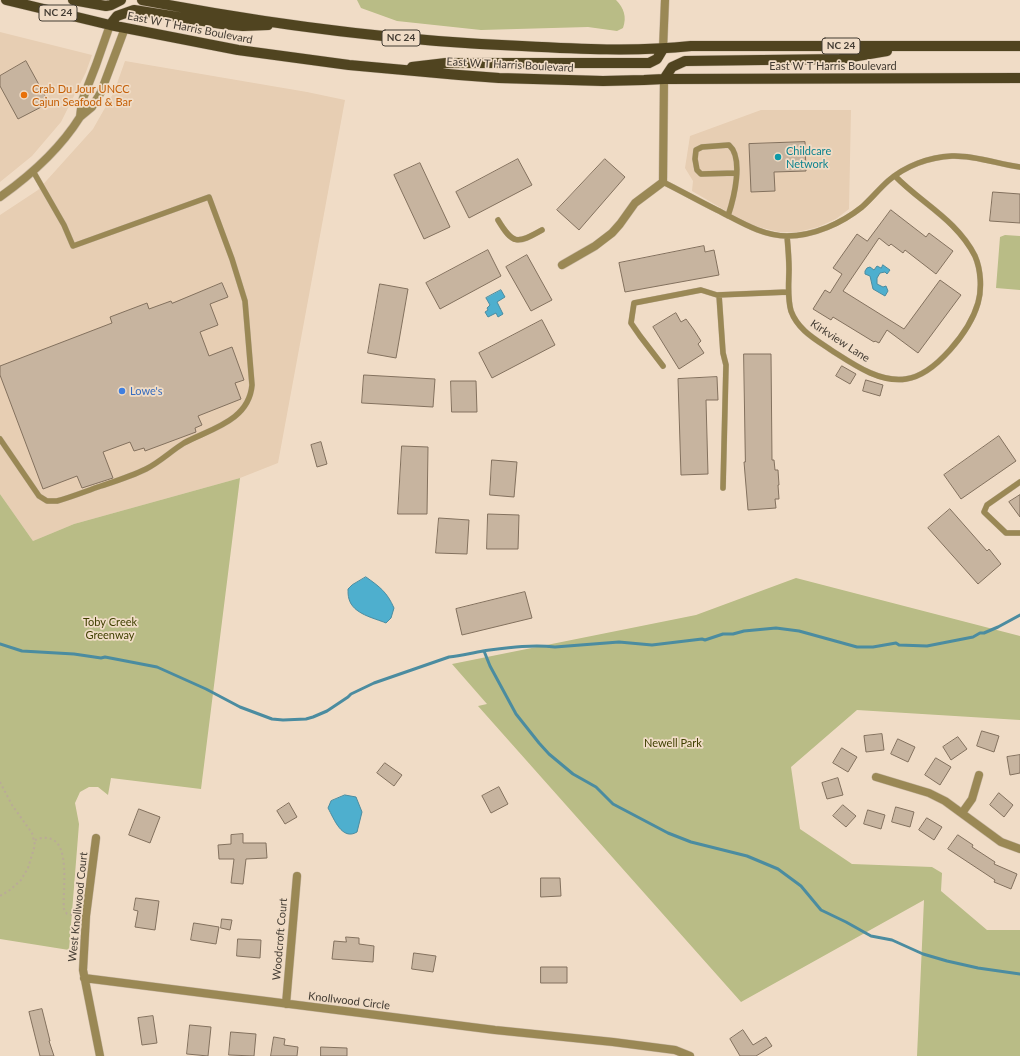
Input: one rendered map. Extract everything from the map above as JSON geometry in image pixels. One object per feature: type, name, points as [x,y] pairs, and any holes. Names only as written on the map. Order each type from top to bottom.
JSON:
[{"type":"main road","name":"East W T Harris Boulevard","points":[[6,0],[110,25],[238,50],[389,69],[459,75],[550,79],[638,80],[1020,78]]},
{"type":"main road","points":[[72,0],[106,6],[121,0]]},
{"type":"main road","name":"East W T Harris Boulevard","points":[[142,0],[195,10],[405,39],[476,44],[555,48],[663,49],[691,46],[1020,46]]},
{"type":"main road","points":[[110,25],[117,16],[134,10],[222,24],[262,26],[284,23]]},
{"type":"main road","points":[[664,79],[672,67],[686,61],[840,59],[914,46]]},
{"type":"main road","points":[[389,69],[446,63],[649,64],[657,59],[663,49]]},
{"type":"street","points":[[663,49],[664,0]]},
{"type":"street","points":[[0,197],[33,170],[74,128],[80,117],[82,101],[110,25]]},
{"type":"street","points":[[80,117],[88,112],[96,102],[125,28]]},
{"type":"street","points":[[562,265],[595,246],[612,233],[635,203],[663,182],[664,79]]},
{"type":"street","points":[[962,813],[972,799],[979,775]]},
{"type":"street","points":[[876,778],[930,793],[945,801],[1001,842],[1020,849]]},
{"type":"street","name":"West Knollwood Court","points":[[84,978],[83,949],[96,838]]},
{"type":"street","name":"Woodcroft Court","points":[[286,1004],[297,876]]},
{"type":"street","points":[[84,978],[100,1056]]},
{"type":"street","name":"Knollwood Circle","points":[[84,978],[516,1032],[613,1042],[675,1050],[690,1056]]},
{"type":"lane","points":[[728,216],[735,195],[736,173],[735,154],[733,149],[729,144],[702,147],[696,150],[696,170],[702,174],[736,173]]},
{"type":"lane","points":[[663,182],[728,216],[762,231],[787,236],[818,231],[840,221],[862,206],[887,181],[920,162],[952,156],[967,157],[1020,167]]},
{"type":"lane","points":[[0,439],[39,496],[47,501],[57,501],[132,475],[157,462],[193,438],[232,419],[246,404],[251,397],[252,392],[245,301],[232,259],[209,196],[73,246],[64,224],[33,170]]},
{"type":"lane","name":"Kirkview Lane","points":[[787,236],[788,298],[797,323],[806,333],[865,371],[887,379],[906,379],[925,372],[941,360],[970,321],[978,303],[980,273],[976,258],[966,240],[952,224],[904,186],[895,176]]},
{"type":"lane","points":[[498,220],[506,234],[512,239],[522,240],[542,230]]},
{"type":"lane","points":[[664,366],[631,323],[634,303],[701,290],[719,295],[788,292]]},
{"type":"lane","points":[[719,295],[723,353],[726,365],[723,488]]},
{"type":"lane","points":[[1020,482],[987,505],[984,512],[1006,533],[1020,533]]},
{"type":"path","points":[[0,782],[12,805],[32,833],[35,845],[24,876],[16,885],[0,896]]},
{"type":"path","points":[[34,840],[48,838],[56,842],[64,860],[63,903],[65,911],[70,914],[86,916]]},
{"type":"shaded area","points":[[0,32],[92,55],[86,72],[61,122],[32,156],[0,182]]},
{"type":"shaded area","points":[[125,61],[307,92],[345,100],[278,463],[240,478],[74,524],[33,541],[0,494],[0,215],[38,190],[93,129],[114,92]]},
{"type":"shaded area","points":[[761,110],[851,110],[849,209],[836,219],[818,227],[798,232],[779,232],[750,225],[692,191],[693,181],[685,168],[690,136]]},
{"type":"green space","points":[[357,0],[616,0],[623,9],[625,20],[623,28],[617,31],[588,27],[481,30],[397,21],[361,8]]},
{"type":"green space","points":[[1005,235],[1020,236],[1020,290],[996,288],[1000,237]]},
{"type":"green space","name":"Toby Creek Greenway","points":[[240,478],[201,789],[111,778],[108,795],[98,787],[89,787],[80,792],[75,803],[79,824],[69,950],[0,939],[0,494],[33,541],[74,524]]},
{"type":"green space","name":"Newell Park","points":[[796,578],[1020,636],[1020,720],[857,710],[791,767],[800,829],[852,864],[932,867],[942,873],[941,891],[987,930],[1020,930],[1020,1056],[917,1056],[924,900],[741,1002],[478,706],[487,704],[452,664],[696,615]]},
{"type":"water","points":[[883,265],[890,270],[887,274],[885,272],[880,273],[877,278],[877,284],[883,287],[886,286],[888,291],[885,296],[873,289],[870,276],[865,274],[867,268],[870,267],[874,270],[877,266],[881,268]]},
{"type":"water","points":[[501,290],[505,297],[497,302],[503,314],[498,317],[496,313],[488,317],[485,312],[488,310],[487,308],[490,305],[486,298]]},
{"type":"water","points":[[366,577],[383,590],[394,608],[391,618],[386,623],[359,612],[351,604],[348,589]]},
{"type":"water","points":[[345,795],[356,797],[362,812],[357,832],[352,834],[347,834],[339,828],[328,808],[331,801]]},
{"type":"building","name":"Crab Du Jour UNCC Cajun Seafood & Bar","points":[[26,61],[49,103],[18,119],[0,86],[0,76]]},
{"type":"building","name":"Childcare Network","points":[[805,142],[806,171],[774,172],[775,191],[751,192],[749,144]]},
{"type":"building","points":[[518,159],[532,185],[469,218],[456,192]]},
{"type":"building","points":[[605,159],[625,177],[579,230],[557,210]]},
{"type":"building","points":[[420,163],[450,227],[424,239],[394,175]]},
{"type":"building","points":[[993,192],[1020,194],[1020,223],[990,221]]},
{"type":"building","points":[[891,210],[926,237],[929,233],[953,251],[936,274],[905,250],[903,253],[891,244],[889,246],[879,238],[843,291],[904,329],[940,280],[961,295],[918,353],[887,330],[879,343],[874,342],[833,317],[831,320],[813,309],[825,290],[830,293],[842,274],[833,268],[857,234],[867,241]]},
{"type":"building","points":[[704,246],[705,252],[714,250],[719,275],[625,292],[619,263]]},
{"type":"building","points":[[488,250],[501,276],[440,309],[426,283]]},
{"type":"building","points":[[527,255],[552,300],[531,311],[506,267]]},
{"type":"building","name":"Lowe's","points":[[222,283],[228,297],[210,304],[218,325],[200,332],[209,356],[232,347],[244,380],[235,383],[241,399],[198,416],[202,425],[195,428],[196,432],[145,451],[144,448],[134,451],[130,442],[103,452],[113,478],[82,488],[77,476],[43,489],[0,375],[0,366],[112,323],[110,317],[147,303],[149,309],[171,301],[172,303]]},
{"type":"building","points":[[380,284],[408,289],[396,358],[368,353]]},
{"type":"building","points":[[676,313],[681,322],[686,319],[694,330],[701,341],[698,344],[704,353],[679,369],[653,327]]},
{"type":"building","points":[[542,320],[555,345],[492,378],[479,353]]},
{"type":"building","points":[[744,354],[771,354],[772,460],[774,460],[775,470],[778,470],[779,485],[779,499],[775,499],[776,508],[748,510],[744,462]]},
{"type":"building","points":[[842,366],[856,374],[850,384],[836,376]]},
{"type":"building","points":[[364,375],[435,379],[433,407],[362,403]]},
{"type":"building","points":[[717,377],[718,400],[706,400],[708,474],[681,475],[678,379]]},
{"type":"building","points":[[866,380],[883,385],[880,396],[863,391]]},
{"type":"building","points":[[451,381],[476,381],[477,412],[452,412]]},
{"type":"building","points":[[999,436],[1016,461],[961,499],[944,475]]},
{"type":"building","points":[[321,442],[327,464],[317,467],[311,445]]},
{"type":"building","points":[[402,446],[428,447],[427,514],[398,514]]},
{"type":"building","points":[[492,460],[517,462],[514,497],[490,495]]},
{"type":"building","points":[[1020,495],[1020,517],[1009,502]]},
{"type":"building","points":[[950,509],[987,551],[989,549],[1001,564],[978,584],[928,528]]},
{"type":"building","points":[[488,514],[519,515],[518,549],[487,549]]},
{"type":"building","points":[[439,518],[469,520],[467,554],[436,553]]},
{"type":"building","points":[[525,592],[532,618],[462,635],[456,609]]},
{"type":"building","points":[[982,731],[999,736],[994,752],[977,746]]},
{"type":"building","points":[[882,734],[884,750],[866,752],[864,736]]},
{"type":"building","points":[[958,737],[967,749],[951,760],[943,747]]},
{"type":"building","points":[[898,739],[915,747],[908,762],[891,754]]},
{"type":"building","points":[[842,748],[857,757],[848,772],[833,763]]},
{"type":"building","points":[[1020,755],[1020,773],[1010,775],[1007,757]]},
{"type":"building","points":[[936,758],[951,767],[940,785],[925,775]]},
{"type":"building","points":[[385,763],[402,775],[394,786],[377,773]]},
{"type":"building","points":[[838,778],[843,795],[827,799],[822,783]]},
{"type":"building","points":[[499,787],[508,804],[491,813],[482,796]]},
{"type":"building","points":[[999,793],[1013,805],[1004,817],[990,805]]},
{"type":"building","points":[[289,803],[297,817],[285,824],[277,811]]},
{"type":"building","points":[[843,805],[856,816],[846,827],[833,816]]},
{"type":"building","points":[[896,807],[914,812],[910,827],[892,822]]},
{"type":"building","points":[[139,809],[160,817],[150,843],[129,835]]},
{"type":"building","points":[[868,810],[885,815],[881,829],[864,824]]},
{"type":"building","points":[[927,818],[942,827],[934,840],[919,830]]},
{"type":"building","points":[[243,834],[243,843],[266,843],[267,858],[246,859],[243,884],[231,883],[234,859],[219,859],[218,845],[231,844],[231,835]]},
{"type":"building","points":[[958,835],[973,845],[972,847],[995,862],[994,864],[1017,874],[1011,889],[994,882],[995,880],[948,849]]},
{"type":"building","points":[[541,878],[560,878],[561,896],[541,897]]},
{"type":"building","points":[[136,898],[159,901],[155,930],[135,927],[138,911],[134,910]]},
{"type":"building","points":[[222,919],[232,920],[230,930],[221,928]]},
{"type":"building","points":[[194,923],[219,927],[216,944],[191,940]]},
{"type":"building","points":[[346,937],[359,938],[359,944],[374,946],[373,962],[332,959],[334,941],[346,942]]},
{"type":"building","points":[[238,939],[261,940],[260,958],[237,956]]},
{"type":"building","points":[[414,953],[436,956],[433,972],[412,969]]},
{"type":"building","points":[[541,967],[567,967],[567,983],[541,983]]},
{"type":"building","points":[[42,1009],[54,1056],[40,1056],[29,1012]]},
{"type":"building","points":[[153,1016],[157,1043],[142,1045],[138,1018]]},
{"type":"building","points":[[190,1025],[211,1027],[208,1056],[187,1054]]},
{"type":"building","points":[[743,1030],[753,1045],[766,1037],[772,1046],[756,1056],[740,1056],[730,1039]]},
{"type":"building","points":[[231,1032],[256,1034],[254,1056],[229,1055]]},
{"type":"building","points":[[274,1037],[285,1039],[284,1045],[298,1047],[297,1056],[271,1056]]},
{"type":"building","points":[[321,1047],[347,1048],[347,1056],[321,1056]]},
{"type":"waterway","points":[[0,644],[22,651],[74,654],[101,658],[105,657],[157,667],[206,689],[240,707],[272,719],[283,720],[306,719],[313,717],[327,711],[351,694],[374,683],[449,657],[483,651],[519,647],[555,647],[619,642],[652,645],[702,639],[705,640],[723,634],[776,628],[799,631],[857,647],[873,647],[896,643],[899,645],[927,646],[973,637],[998,627],[1020,615]]},
{"type":"waterway","points":[[484,651],[490,666],[516,714],[539,743],[549,754],[573,774],[596,787],[613,804],[668,833],[691,842],[747,856],[778,869],[801,886],[821,910],[871,936],[892,940],[923,954],[947,961],[978,968],[1020,974]]},
{"type":"place","name":"Crab Du Jour UNCC Cajun Seafood & Bar","points":[[24,95]]},
{"type":"place","name":"Childcare Network","points":[[778,157]]},
{"type":"place","name":"Lowe's","points":[[122,391]]}]
